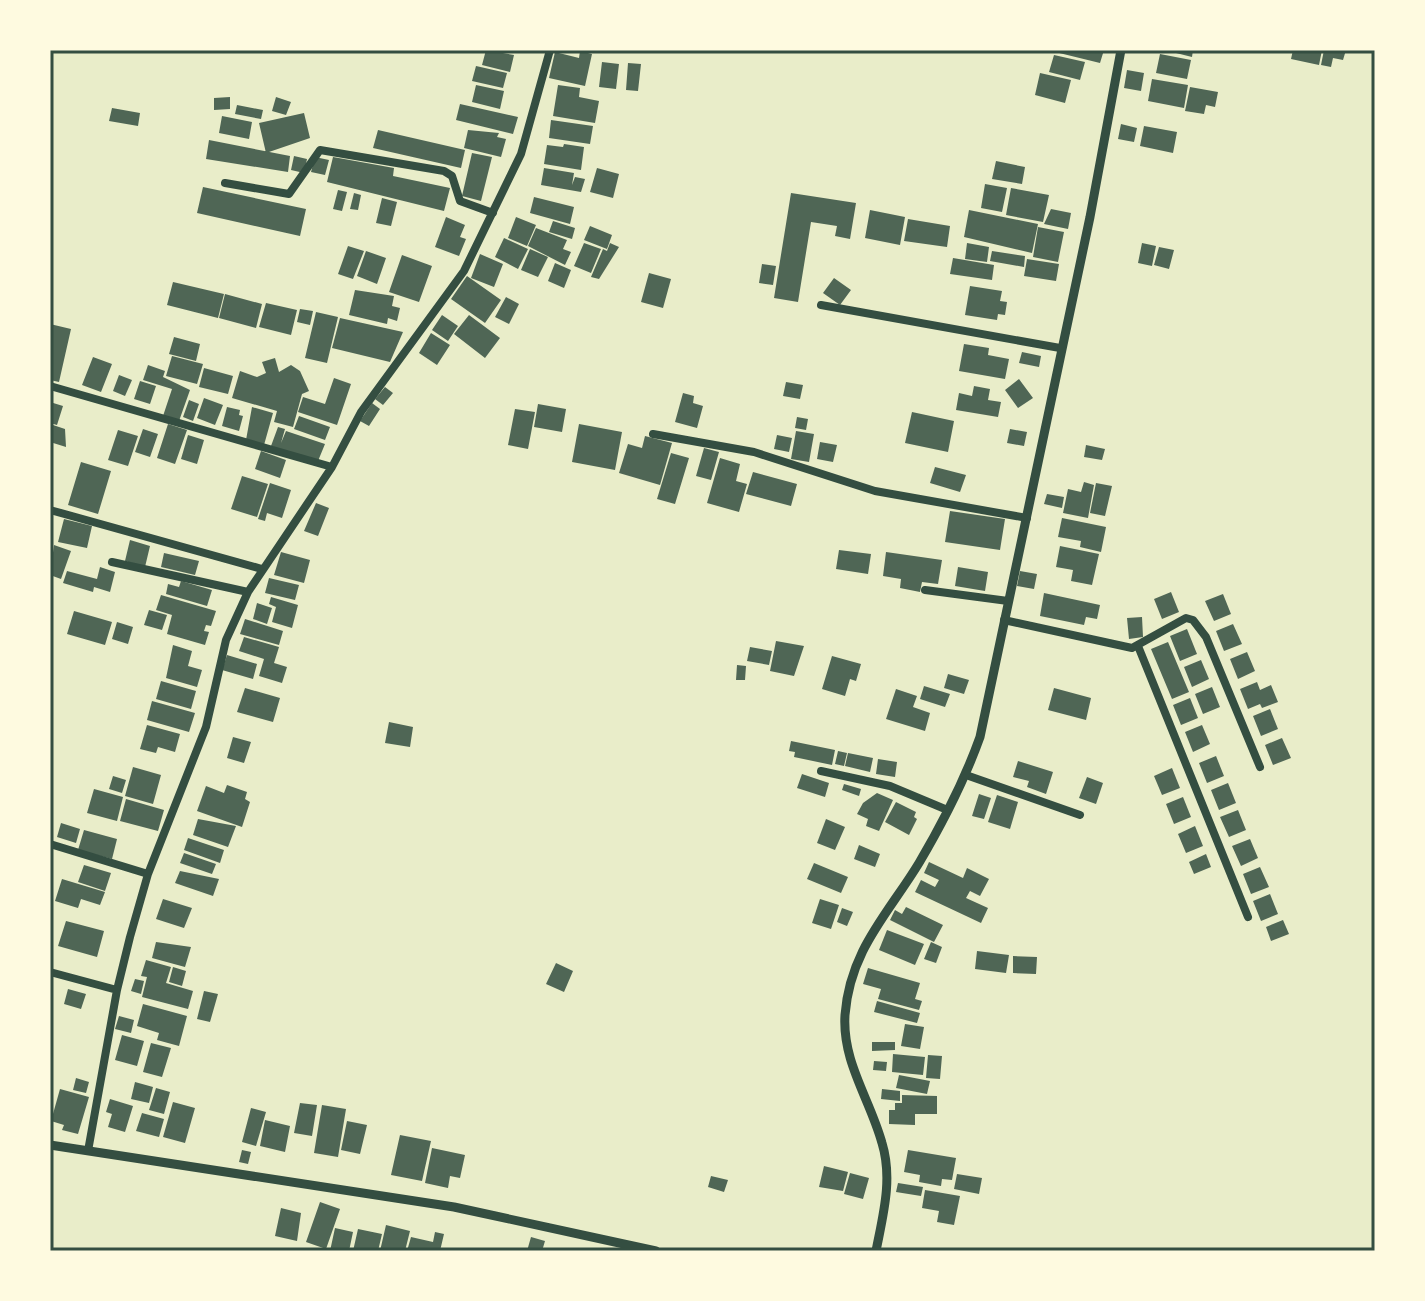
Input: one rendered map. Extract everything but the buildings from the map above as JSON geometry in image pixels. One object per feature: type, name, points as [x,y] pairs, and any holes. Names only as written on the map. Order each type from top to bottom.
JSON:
[{"type":"street","points":[[88,1151],[117,990],[148,874],[196,757],[213,698],[219,661],[248,592],[262,569],[332,467],[361,412],[464,271],[521,154],[550,50]]},
{"type":"street","points":[[876,1251],[887,1200],[887,1167],[882,1141],[849,1055],[845,1016],[848,994],[871,932],[918,864],[966,775],[980,737],[1090,217],[1121,50]]},
{"type":"street","points":[[225,183],[289,194],[320,150],[444,171],[452,176],[460,201],[493,213]]},
{"type":"street","points":[[821,305],[1060,348]]},
{"type":"street","points":[[50,386],[332,467]]},
{"type":"street","points":[[653,434],[754,452],[875,491],[1027,518]]},
{"type":"street","points":[[50,510],[262,569]]},
{"type":"street","points":[[112,562],[248,592]]},
{"type":"street","points":[[925,590],[1008,601]]},
{"type":"street","points":[[1004,620],[1121,646],[1138,646],[1186,618],[1199,624],[1260,767]]},
{"type":"street","points":[[1138,646],[1248,917]]},
{"type":"street","points":[[821,771],[890,786],[945,809]]},
{"type":"street","points":[[966,775],[1080,815]]},
{"type":"street","points":[[50,844],[148,874]]},
{"type":"street","points":[[50,972],[117,990]]},
{"type":"street","points":[[50,1145],[454,1207],[656,1251]]}]
